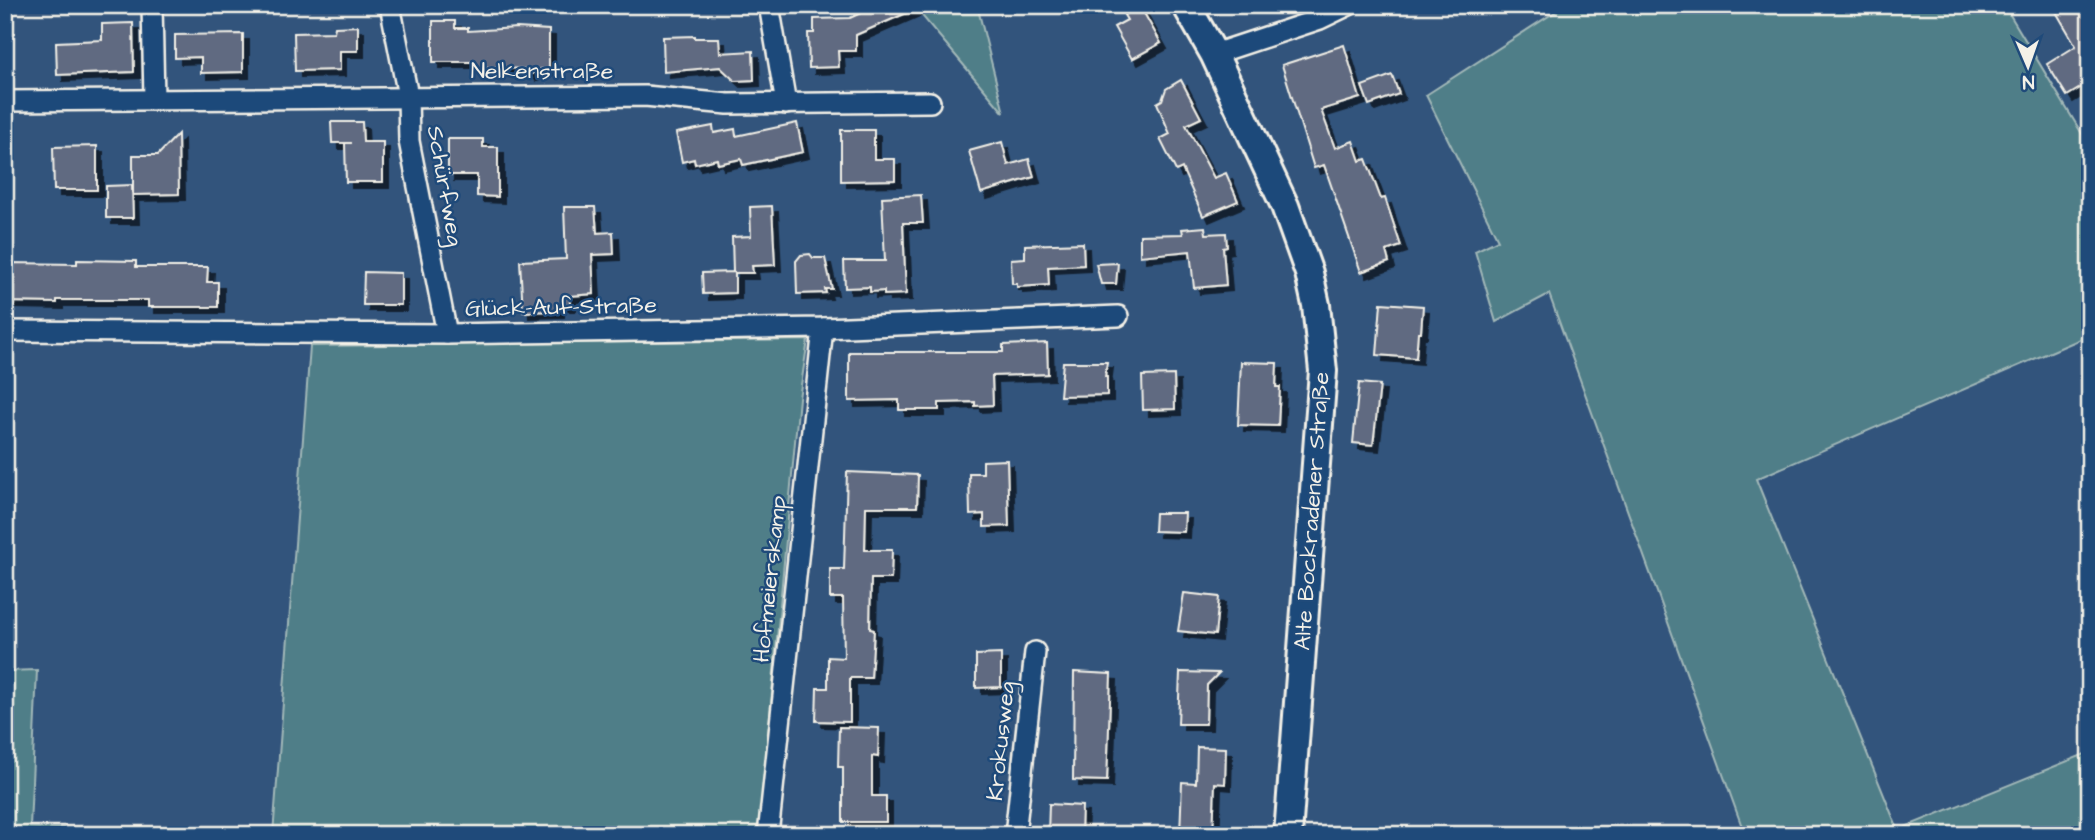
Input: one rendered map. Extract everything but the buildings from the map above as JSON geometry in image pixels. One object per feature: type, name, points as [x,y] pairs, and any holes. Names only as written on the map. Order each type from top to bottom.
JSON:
[{"type":"street","points":[[152,5],[153,99]]},
{"type":"street","name":"Schürfweg","points":[[390,5],[408,96],[409,141],[447,334]]},
{"type":"street","points":[[769,5],[786,104]]},
{"type":"street","name":"Alte Bockradener Straße","points":[[1186,5],[1214,54],[1285,206],[1305,262],[1316,305],[1323,371],[1288,835]]},
{"type":"street","points":[[1214,54],[1320,19],[1349,5]]},
{"type":"street","name":"Nelkenstraße","points":[[5,101],[645,96],[728,104],[930,103]]},
{"type":"street","name":"Glück-Auf-Straße","points":[[5,331],[447,334],[823,328],[1118,316]]},
{"type":"street","name":"Hofmeierskamp","points":[[768,835],[823,328]]},
{"type":"street","name":"Krokusweg","points":[[1015,835],[1035,652]]},
{"type":"green space","points":[[913,5],[977,5],[1004,113]]},
{"type":"green space","points":[[1557,5],[2004,5],[2090,147],[2090,335],[1756,479],[1898,830],[2090,752],[2090,835],[1745,835],[1549,294],[1496,322],[1475,251],[1498,240],[1426,95],[1558,10]]},
{"type":"green space","points":[[808,340],[799,398],[759,835],[273,835],[310,346]]},
{"type":"green space","points":[[37,670],[30,827],[64,828],[64,835],[5,835],[5,671]]}]
